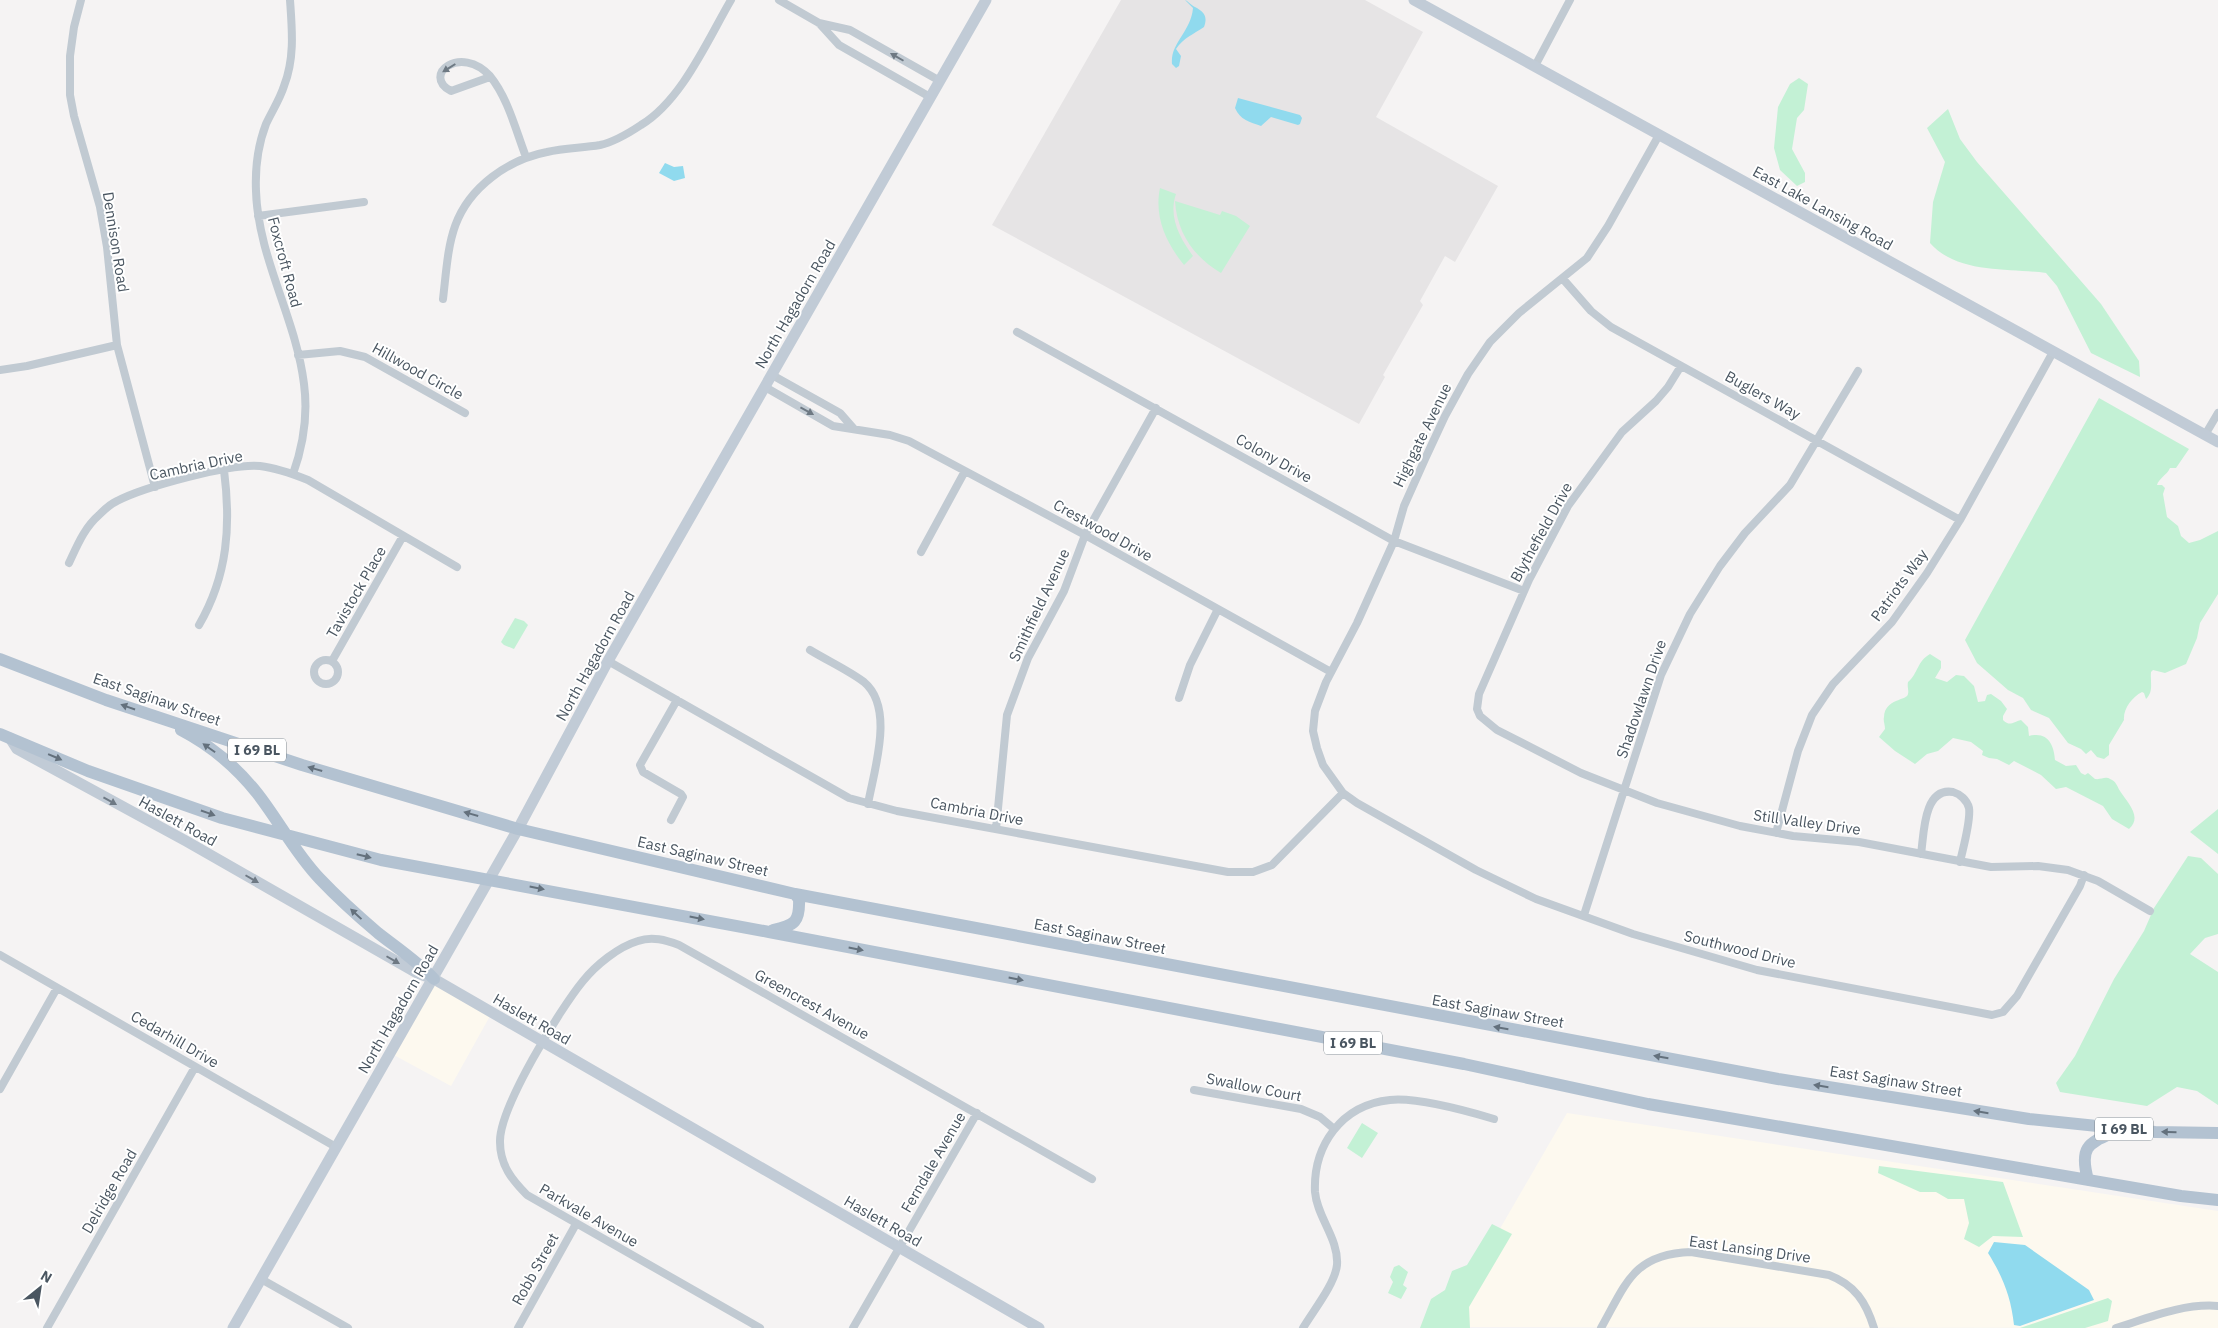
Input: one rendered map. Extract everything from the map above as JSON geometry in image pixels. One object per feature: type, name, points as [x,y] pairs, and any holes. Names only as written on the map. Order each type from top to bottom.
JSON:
[{"type":"main road","name":"North Hagadorn Road","points":[[233,1328],[421,997],[434,979],[518,829],[608,661],[986,0]]},
{"type":"main road","name":"East Lake Lansing Road","points":[[1414,0],[2218,442]]},
{"type":"main road","name":"East Saginaw Street","points":[[0,660],[152,716],[302,765],[518,829],[795,894],[1778,1079],[2030,1119],[2121,1129],[2218,1133]]},
{"type":"main road","points":[[152,716],[186,733],[226,760],[257,793],[318,877],[348,906],[422,966],[434,979]]},
{"type":"main road","name":"I 69 BL","points":[[5,736],[88,771],[222,818],[381,860],[1464,1064],[1648,1104],[2182,1196],[2218,1200]]},
{"type":"main road","name":"Haslett Road","points":[[5,736],[17,749],[186,841],[417,974],[434,979],[1039,1328]]},
{"type":"main road","points":[[769,932],[789,927],[796,920],[800,912],[800,905],[799,899],[795,894]]},
{"type":"main road","points":[[2088,1180],[2083,1157],[2087,1149],[2094,1142],[2121,1129]]},
{"type":"street","name":"Dennison Road","points":[[80,0],[70,56],[70,95],[74,116],[100,207],[107,247],[117,345],[155,487]]},
{"type":"street","name":"Foxcroft Road","points":[[290,0],[292,51],[284,86],[266,124],[258,152],[256,192],[260,230],[298,356],[304,383],[306,401],[304,430],[293,474]]},
{"type":"street","points":[[443,300],[450,245],[463,208],[484,184],[503,168],[526,157],[602,144],[642,125],[674,96],[731,0]]},
{"type":"street","points":[[779,0],[819,23],[850,30],[940,81]]},
{"type":"street","points":[[1535,66],[1570,0]]},
{"type":"street","points":[[819,23],[839,45],[930,98]]},
{"type":"street","points":[[490,77],[451,91],[443,87],[439,80],[441,73],[448,66],[460,62],[470,62],[479,66],[490,77],[500,92],[526,157]]},
{"type":"street","name":"Highgate Avenue","points":[[1343,793],[1323,765],[1316,748],[1314,731],[1315,711],[1331,672],[1357,623],[1394,541],[1404,506],[1445,416],[1468,374],[1490,342],[1520,313],[1587,258],[1659,134]]},
{"type":"street","points":[[258,216],[364,202]]},
{"type":"street","name":"Buglers Way","points":[[1563,279],[1591,311],[1611,327],[1960,520]]},
{"type":"street","name":"Colony Drive","points":[[1017,332],[1394,541],[1524,591]]},
{"type":"street","points":[[0,370],[27,366],[117,345]]},
{"type":"street","name":"Hillwood Circle","points":[[298,356],[340,351],[365,356],[465,413]]},
{"type":"street","name":"Patriots Way","points":[[1776,833],[1798,751],[1812,715],[1833,684],[1903,607],[1927,573],[1960,520],[2054,352]]},
{"type":"street","name":"Blythefield Drive","points":[[1477,709],[1479,694],[1547,543],[1585,480],[1622,432],[1656,401],[1668,387],[1681,366]]},
{"type":"street","name":"Shadowlawn Drive","points":[[1584,915],[1662,675],[1675,643],[1720,566],[1745,533],[1790,485],[1858,371]]},
{"type":"street","points":[[772,375],[840,412],[854,429]]},
{"type":"street","name":"Crestwood Drive","points":[[765,388],[833,426],[890,435],[909,441],[1085,535],[1331,672]]},
{"type":"street","name":"Smithfield Avenue","points":[[996,829],[1007,715],[1028,658],[1064,590],[1085,535],[1156,408]]},
{"type":"street","points":[[2205,435],[2218,413]]},
{"type":"street","name":"Cambria Drive","points":[[68,563],[80,539],[98,515],[115,502],[155,487],[241,466],[260,466],[293,474],[457,568]]},
{"type":"street","points":[[198,625],[219,584],[227,528],[227,498],[224,470]]},
{"type":"street","points":[[921,552],[965,471]]},
{"type":"street","name":"Tavistock Place","points":[[332,661],[403,536]]},
{"type":"street","points":[[1179,698],[1190,665],[1218,609]]},
{"type":"street","points":[[810,650],[863,682],[876,697],[880,707],[881,728],[868,804]]},
{"type":"street","name":"Cambria Drive","points":[[608,661],[850,798],[868,804],[1228,872],[1247,873],[1263,869],[1277,861],[1343,793]]},
{"type":"street","points":[[671,820],[683,797],[643,772],[640,765],[677,700]]},
{"type":"street","name":"Still Valley Drive","points":[[1477,709],[1485,722],[1516,742],[1624,791],[1692,814],[1776,833],[1859,842],[1993,867],[2055,867],[2084,875],[2150,911]]},
{"type":"street","points":[[1921,854],[1927,817],[1933,800],[1942,793],[1952,792],[1964,799],[1969,810],[1960,862]]},
{"type":"street","name":"Southwood Drive","points":[[1343,793],[1356,803],[1476,870],[1536,899],[1633,934],[1757,970],[1992,1015],[2003,1012],[2017,996],[2080,886],[2084,875]]},
{"type":"street","name":"Greencrest Avenue","points":[[542,1043],[582,982],[596,968],[631,943],[647,939],[664,939],[679,945],[1092,1178]]},
{"type":"street","name":"Cedarhill Drive","points":[[0,955],[336,1147]]},
{"type":"street","points":[[0,1089],[57,988]]},
{"type":"street","name":"Parkvale Avenue","points":[[542,1043],[511,1101],[501,1126],[502,1158],[511,1178],[527,1195],[760,1328]]},
{"type":"street","name":"Delridge Road","points":[[47,1328],[195,1067]]},
{"type":"street","name":"Swallow Court","points":[[1194,1090],[1300,1109],[1320,1117],[1333,1128]]},
{"type":"street","points":[[1303,1328],[1333,1276],[1336,1266],[1334,1245],[1315,1195],[1317,1163],[1333,1128],[1357,1111],[1390,1100],[1415,1102],[1494,1119]]},
{"type":"street","name":"Ferndale Avenue","points":[[853,1328],[978,1113]]},
{"type":"street","name":"Robb Street","points":[[518,1328],[576,1224]]},
{"type":"street","name":"East Lansing Drive","points":[[1601,1328],[1625,1285],[1638,1270],[1656,1257],[1671,1253],[1691,1252],[1822,1273],[1838,1278],[1861,1297],[1874,1328]]},
{"type":"street","points":[[261,1279],[348,1328]]},
{"type":"street","points":[[2116,1328],[2190,1307],[2218,1306]]},
{"type":"shaded area","points":[[1121,0],[1365,0],[1423,32],[1376,117],[1498,186],[1455,262],[1445,256],[1420,301],[1423,305],[1383,375],[1385,377],[1359,424],[992,225]]},
{"type":"shaded area","points":[[432,984],[490,1016],[451,1086],[392,1054]]},
{"type":"shaded area","points":[[1567,1113],[2218,1211],[2218,1328],[1443,1327]]},
{"type":"green space","points":[[1799,78],[1808,84],[1804,110],[1797,118],[1792,149],[1805,173],[1805,182],[1797,186],[1780,170],[1774,148],[1778,107],[1790,84]]},
{"type":"green space","points":[[1948,109],[1960,139],[1977,162],[2101,304],[2139,361],[2140,377],[2091,353],[2057,286],[2046,273],[1969,265],[1941,253],[1930,243],[1933,202],[1945,162],[1927,128]]},
{"type":"green space","points":[[1160,188],[1176,194],[1173,211],[1174,219],[1180,235],[1193,256],[1184,265],[1172,248],[1163,229],[1159,209]]},
{"type":"green space","points":[[1175,201],[1220,215],[1222,211],[1236,216],[1250,226],[1221,273],[1211,267],[1195,252],[1183,234],[1176,213]]},
{"type":"green space","points":[[2099,398],[2189,449],[2176,468],[2170,468],[2157,485],[2162,485],[2165,488],[2163,494],[2167,517],[2178,526],[2181,536],[2189,543],[2218,531],[2218,594],[2200,623],[2197,638],[2186,664],[2165,673],[2153,670],[2151,672],[2151,690],[2148,696],[2146,699],[2142,692],[2129,704],[2124,720],[2109,745],[2109,755],[2104,759],[2097,757],[2091,750],[2086,754],[2081,749],[2068,743],[2049,718],[2031,710],[2023,698],[2008,690],[1977,663],[1965,640]]},
{"type":"green space","points":[[515,618],[524,621],[528,625],[514,649],[501,642]]},
{"type":"green space","points":[[1930,654],[1941,661],[1941,668],[1935,678],[1947,682],[1956,675],[1964,676],[1974,686],[1978,702],[1985,701],[1987,695],[1991,694],[2001,701],[2007,709],[2003,716],[2005,722],[2012,723],[2021,720],[2028,727],[2029,736],[2041,736],[2049,740],[2055,760],[2066,766],[2076,765],[2081,773],[2085,775],[2088,773],[2095,779],[2108,778],[2114,781],[2130,805],[2134,815],[2133,824],[2129,829],[2112,819],[2103,806],[2066,787],[2056,789],[2041,775],[2014,761],[2009,765],[1982,755],[1983,751],[1971,742],[1953,738],[1938,751],[1927,754],[1915,764],[1895,751],[1879,737],[1885,729],[1885,711],[1888,706],[1907,696],[1908,682],[1922,660]]},
{"type":"green space","points":[[2218,809],[2218,854],[2190,832]]},
{"type":"green space","points":[[2188,856],[2201,858],[2218,874],[2218,934],[2205,938],[2190,954],[2218,972],[2218,1105],[2197,1091],[2177,1087],[2147,1106],[2060,1092],[2056,1083],[2075,1056],[2114,979],[2144,931],[2154,908]]},
{"type":"green space","points":[[1362,1123],[1378,1133],[1362,1158],[1347,1148]]},
{"type":"green space","points":[[1879,1166],[2003,1182],[2023,1237],[1993,1236],[1979,1247],[1964,1239],[1969,1223],[1964,1199],[1948,1199],[1936,1192],[1920,1192],[1878,1173]]},
{"type":"green space","points":[[1492,1224],[1512,1234],[1469,1307],[1470,1328],[1420,1328],[1431,1299],[1445,1290],[1452,1271],[1467,1265]]},
{"type":"green space","points":[[1399,1265],[1408,1272],[1403,1285],[1407,1288],[1401,1299],[1388,1293],[1393,1282],[1390,1277],[1394,1267]]},
{"type":"green space","points":[[2108,1298],[2112,1301],[2108,1321],[2085,1328],[2020,1328]]},
{"type":"water","points":[[1185,0],[1203,13],[1205,23],[1204,27],[1185,39],[1176,49],[1181,56],[1179,66],[1176,68],[1172,64],[1172,57],[1177,43],[1189,24],[1193,8]]},
{"type":"water","points":[[1238,98],[1300,115],[1302,118],[1300,124],[1271,117],[1261,126],[1249,122],[1235,108]]},
{"type":"water","points":[[665,163],[674,167],[683,166],[685,178],[674,181],[659,173]]},
{"type":"water","points":[[1994,1242],[2025,1245],[2089,1290],[2094,1300],[2020,1326],[2014,1325],[2011,1305],[2005,1288],[1998,1270],[1988,1253]]}]
